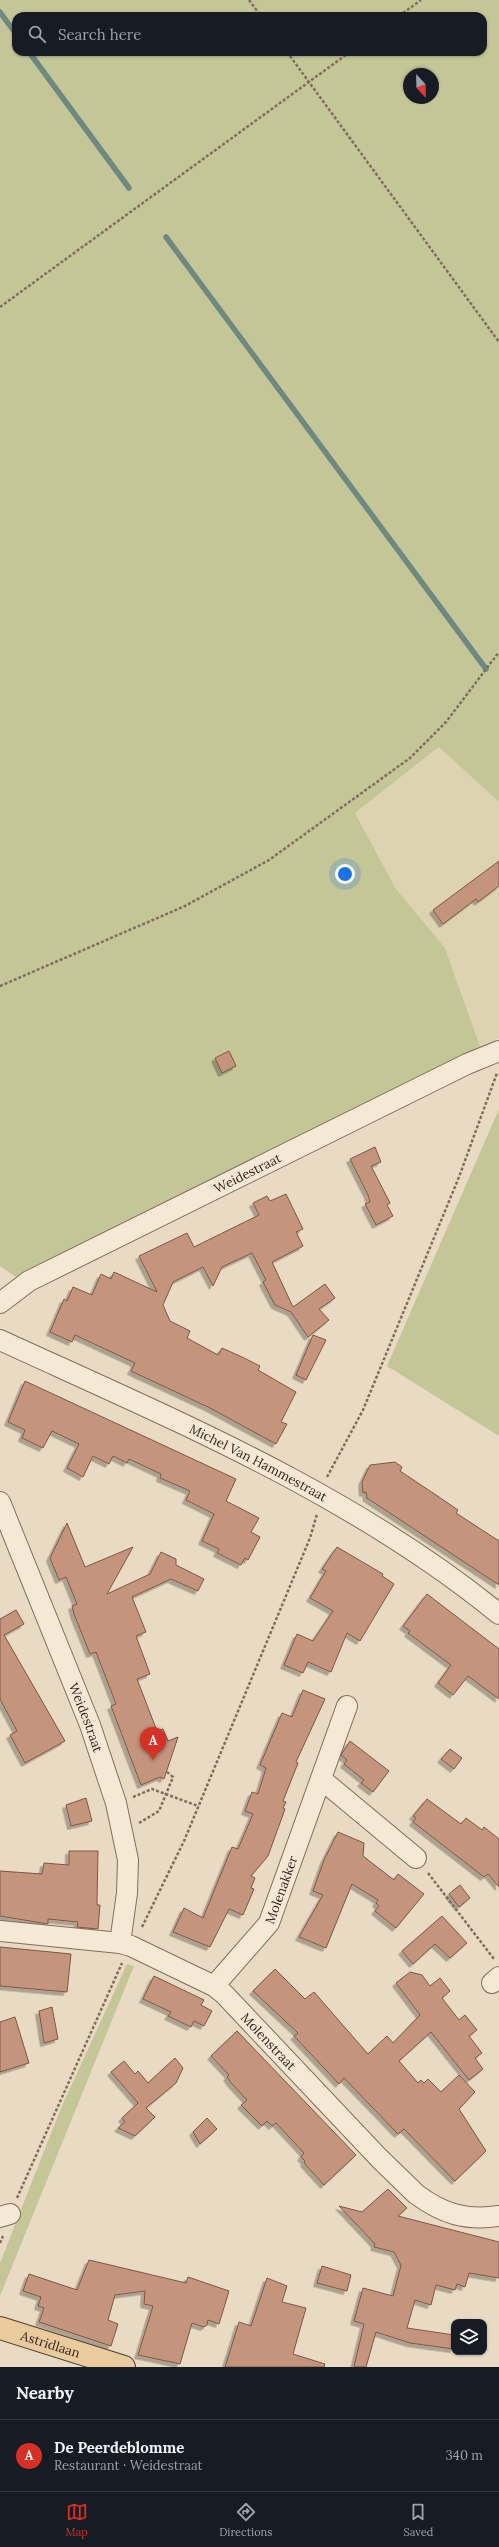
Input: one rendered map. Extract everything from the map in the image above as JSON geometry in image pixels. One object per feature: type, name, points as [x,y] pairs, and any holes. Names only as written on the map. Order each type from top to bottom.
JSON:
[{"type":"main road","name":"Astridlaan","points":[[0,2328],[124,2367]]},
{"type":"street","name":"Weidestraat","points":[[0,1303],[29,1281],[467,1064],[499,1051]]},
{"type":"street","name":"Michel Van Hammestraat","points":[[0,1340],[217,1440],[321,1495],[407,1548],[499,1614]]},
{"type":"street","name":"Weidestraat","points":[[0,1502],[90,1725],[116,1803],[124,1835],[128,1860],[126,1944]]},
{"type":"street","name":"Molenakker","points":[[214,1986],[268,1923],[347,1706]]},
{"type":"street","points":[[321,1779],[416,1858]]},
{"type":"street","name":"Molenstraat","points":[[0,1931],[126,1944],[214,1986],[416,2194],[436,2208],[458,2216],[487,2218],[499,2216]]},
{"type":"path","points":[[249,0],[258,12]]},
{"type":"path","points":[[404,12],[420,0]]},
{"type":"path","points":[[290,56],[499,342]]},
{"type":"path","points":[[0,307],[345,56]]},
{"type":"path","points":[[0,986],[185,906],[269,860],[410,758],[446,722],[499,652]]},
{"type":"path","points":[[0,2243],[5,2215],[115,1974],[126,1944],[152,1911],[198,1806],[310,1538],[327,1476],[363,1410],[462,1170],[489,1100],[499,1066]]},
{"type":"path","points":[[124,1835],[158,1811],[166,1795],[172,1777],[167,1772]]},
{"type":"path","points":[[116,1803],[152,1789],[198,1806]]},
{"type":"path","points":[[416,1858],[495,1973]]},
{"type":"shaded area","points":[[440,747],[499,802],[499,1038],[481,1049],[445,948],[396,889],[355,813]]},
{"type":"green space","points":[[0,0],[499,0],[499,802],[439,747],[355,813],[396,889],[445,948],[481,1049],[19,1279],[0,1266]]},
{"type":"green space","points":[[499,1109],[499,1436],[387,1366]]},
{"type":"green space","points":[[127,1964],[134,1966],[0,2296],[0,2263],[61,2108]]},
{"type":"building","points":[[499,861],[499,886],[478,902],[476,899],[443,924],[433,910]]},
{"type":"building","points":[[229,1051],[236,1066],[222,1073],[215,1058]]},
{"type":"building","points":[[375,1147],[381,1162],[371,1166],[390,1203],[387,1205],[393,1216],[376,1225],[365,1204],[370,1202],[368,1195],[350,1159]]},
{"type":"building","points":[[286,1194],[303,1229],[296,1232],[303,1246],[272,1262],[293,1307],[325,1284],[335,1298],[319,1309],[329,1320],[308,1337],[291,1312],[275,1305],[263,1282],[266,1280],[252,1253],[222,1267],[213,1286],[203,1267],[173,1282],[163,1305],[170,1321],[190,1331],[187,1338],[218,1355],[222,1348],[242,1357],[260,1366],[258,1370],[296,1392],[281,1422],[287,1424],[276,1444],[210,1408],[131,1371],[135,1363],[75,1335],[72,1342],[50,1332],[64,1299],[67,1301],[73,1287],[92,1295],[101,1274],[111,1279],[114,1272],[157,1292],[139,1256],[187,1233],[194,1247],[259,1215],[253,1203],[267,1196],[270,1201]]},
{"type":"building","points":[[313,1335],[326,1340],[306,1380],[296,1375]]},
{"type":"building","points":[[25,1381],[236,1479],[226,1501],[259,1518],[251,1532],[260,1537],[248,1560],[245,1558],[241,1565],[217,1553],[219,1549],[202,1541],[214,1514],[186,1500],[190,1491],[160,1478],[161,1474],[129,1459],[127,1463],[113,1456],[109,1464],[93,1456],[83,1477],[67,1468],[79,1444],[52,1431],[43,1448],[22,1438],[25,1430],[8,1422]]},
{"type":"building","points":[[395,1462],[402,1467],[400,1471],[458,1510],[456,1513],[499,1541],[499,1585],[367,1498],[366,1492],[363,1493],[362,1482],[370,1465]]},
{"type":"building","points":[[67,1523],[85,1567],[133,1547],[107,1594],[150,1574],[161,1552],[176,1559],[176,1565],[204,1579],[198,1591],[171,1579],[132,1597],[146,1632],[136,1636],[150,1674],[137,1679],[157,1731],[163,1729],[168,1741],[178,1737],[164,1779],[160,1777],[141,1785],[111,1706],[116,1704],[96,1652],[90,1654],[74,1614],[72,1606],[77,1604],[66,1577],[59,1580],[50,1558]]},
{"type":"building","points":[[337,1547],[383,1574],[382,1576],[394,1584],[360,1641],[347,1633],[331,1672],[308,1662],[303,1673],[284,1665],[297,1634],[313,1641],[333,1611],[310,1598],[326,1571],[322,1569]]},
{"type":"building","points":[[427,1594],[499,1649],[499,1699],[468,1676],[453,1695],[438,1683],[451,1665],[408,1633],[410,1631],[403,1626]]},
{"type":"building","points":[[16,1610],[24,1624],[4,1635],[65,1741],[25,1763],[10,1735],[17,1731],[0,1699],[0,1619]]},
{"type":"building","points":[[303,1690],[325,1699],[296,1762],[298,1763],[283,1801],[286,1802],[283,1808],[285,1809],[268,1856],[251,1876],[255,1878],[251,1888],[254,1889],[243,1915],[229,1909],[210,1947],[173,1932],[184,1908],[203,1918],[232,1847],[238,1849],[253,1814],[245,1811],[252,1792],[258,1794],[266,1768],[260,1765],[282,1713],[292,1717]]},
{"type":"building","points":[[350,1741],[389,1771],[373,1792],[361,1783],[364,1780],[344,1764],[347,1760],[341,1755]]},
{"type":"building","points":[[450,1749],[462,1758],[454,1769],[441,1759]]},
{"type":"building","points":[[86,1798],[92,1821],[71,1826],[66,1805]]},
{"type":"building","points":[[427,1799],[461,1824],[466,1818],[482,1830],[484,1827],[499,1839],[499,1887],[488,1874],[484,1877],[413,1822],[416,1818],[413,1816]]},
{"type":"building","points":[[338,1832],[364,1843],[363,1856],[394,1880],[398,1874],[424,1894],[396,1928],[375,1911],[379,1906],[376,1903],[378,1900],[352,1884],[326,1948],[299,1937],[323,1895],[313,1891],[324,1860]]},
{"type":"building","points":[[69,1851],[98,1851],[97,1905],[100,1905],[98,1929],[77,1927],[78,1922],[48,1919],[48,1924],[0,1916],[0,1871],[42,1874],[44,1863],[69,1865]]},
{"type":"building","points":[[460,1885],[470,1898],[459,1907],[449,1894]]},
{"type":"building","points":[[442,1916],[467,1943],[450,1958],[435,1944],[413,1964],[402,1951]]},
{"type":"building","points":[[0,1947],[71,1954],[67,1992],[0,1986]]},
{"type":"building","points":[[275,1969],[305,1999],[314,1992],[368,2054],[387,2036],[393,2043],[420,2015],[396,1983],[410,1972],[422,1975],[430,1986],[440,1978],[450,1991],[442,1998],[459,2020],[465,2015],[477,2030],[469,2036],[482,2053],[475,2058],[483,2069],[469,2080],[431,2032],[399,2061],[418,2083],[421,2080],[424,2083],[428,2079],[441,2092],[459,2075],[475,2092],[459,2109],[486,2151],[455,2181],[404,2129],[398,2134],[344,2078],[339,2084],[294,2036],[298,2033],[253,1991]]},
{"type":"building","points":[[154,1976],[204,2000],[201,2005],[212,2011],[204,2026],[194,2021],[191,2027],[168,2016],[171,2012],[143,1999]]},
{"type":"building","points":[[52,2007],[58,2039],[44,2043],[39,2011]]},
{"type":"building","points":[[15,2017],[29,2063],[0,2072],[0,2022]]},
{"type":"building","points":[[237,2031],[356,2155],[324,2185],[304,2163],[305,2161],[301,2157],[304,2153],[276,2123],[272,2126],[267,2121],[262,2126],[241,2105],[247,2100],[232,2084],[227,2077],[229,2075],[211,2056]]},
{"type":"building","points":[[175,2058],[183,2068],[176,2083],[146,2108],[155,2117],[135,2136],[118,2128],[125,2122],[122,2118],[138,2103],[111,2072],[124,2061],[135,2074],[138,2071],[148,2083]]},
{"type":"building","points":[[207,2118],[217,2129],[200,2144],[193,2132]]},
{"type":"building","points":[[388,2189],[407,2208],[398,2216],[499,2242],[499,2278],[469,2273],[465,2287],[457,2284],[455,2290],[436,2285],[431,2305],[415,2300],[407,2328],[451,2335],[451,2349],[410,2343],[376,2332],[366,2367],[354,2366],[364,2324],[354,2321],[363,2288],[393,2296],[401,2265],[394,2252],[374,2247],[375,2244],[339,2206],[362,2212]]},
{"type":"building","points":[[89,2260],[186,2283],[188,2277],[229,2291],[219,2324],[208,2320],[207,2325],[204,2327],[192,2323],[180,2364],[138,2355],[153,2306],[144,2304],[145,2291],[115,2295],[108,2320],[118,2324],[111,2346],[39,2322],[44,2308],[38,2306],[41,2297],[23,2291],[29,2274],[77,2290]]},
{"type":"building","points":[[322,2266],[351,2275],[347,2291],[317,2283]]},
{"type":"building","points":[[267,2278],[287,2286],[282,2302],[306,2308],[293,2354],[325,2364],[324,2367],[225,2367],[239,2322],[251,2326]]},
{"type":"waterway","points":[[0,12],[12,28]]},
{"type":"waterway","points":[[32,56],[129,188]]},
{"type":"waterway","points":[[166,237],[486,669]]},
{"type":"place","name":"De Peerdeblomme","points":[[153,1760]]}]
